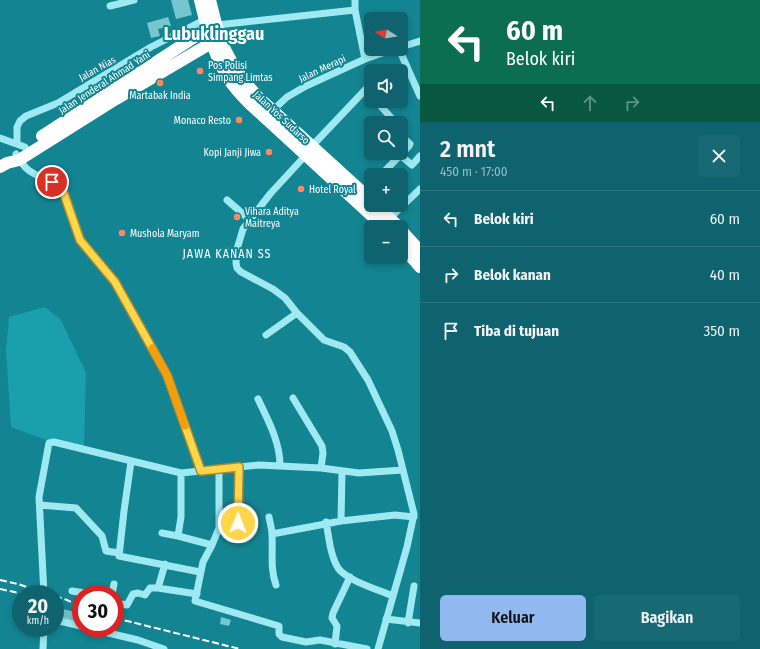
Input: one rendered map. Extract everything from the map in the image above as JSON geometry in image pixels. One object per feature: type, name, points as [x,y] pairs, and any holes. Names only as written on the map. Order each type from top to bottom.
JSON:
[{"type":"highway","name":"Jalan Yos Sudarso","points":[[200,0],[216,40],[225,73],[233,85],[250,104],[270,115],[387,220]]},
{"type":"highway","name":"Jalan Yos Sudarso","points":[[209,25],[210,0]]},
{"type":"highway","name":"Jalan Jenderal Ahmad Yani","points":[[4,165],[19,151],[209,25]]},
{"type":"highway","name":"Jalan Jenderal Ahmad Yani","points":[[19,151],[122,95],[216,40]]},
{"type":"highway","name":"Jalan Yos Sudarso","points":[[309,151],[364,190]]},
{"type":"highway","points":[[382,212],[388,220]]},
{"type":"highway","points":[[408,238],[420,251]]},
{"type":"highway","points":[[408,253],[420,267]]},
{"type":"street","points":[[110,6],[134,0]]},
{"type":"street","points":[[355,0],[355,10],[365,59]]},
{"type":"street","points":[[209,25],[355,10]]},
{"type":"street","name":"Jalan Nias","points":[[19,151],[17,127],[20,121],[26,116],[58,103],[151,47],[209,25]]},
{"type":"street","points":[[408,45],[420,41]]},
{"type":"street","name":"Jalan Merapi","points":[[270,115],[287,97],[374,56]]},
{"type":"street","points":[[402,56],[420,96]]},
{"type":"street","points":[[364,92],[270,194],[243,229],[239,242],[236,262],[237,268],[241,272],[273,289],[285,298],[297,313],[324,340],[344,347],[350,352],[368,380],[392,431],[414,512],[414,517],[378,649]]},
{"type":"street","points":[[382,108],[390,116]]},
{"type":"street","points":[[0,138],[19,151],[30,172],[62,188],[80,240],[115,282],[167,375],[201,471]]},
{"type":"street","points":[[406,160],[412,165],[420,156]]},
{"type":"street","points":[[388,168],[395,160]]},
{"type":"street","points":[[394,220],[420,189]]},
{"type":"street","points":[[227,200],[250,220]]},
{"type":"street","points":[[266,335],[297,313]]},
{"type":"street","points":[[293,398],[322,446],[323,453],[321,468]]},
{"type":"street","points":[[258,399],[274,433],[280,455],[280,465]]},
{"type":"street","points":[[44,585],[40,493],[49,443],[54,442],[131,462],[182,473],[259,465],[321,468],[342,472],[359,473],[403,470]]},
{"type":"street","points":[[119,553],[131,462]]},
{"type":"street","points":[[238,535],[239,467]]},
{"type":"street","points":[[219,470],[219,523],[212,545],[204,558],[195,601],[279,626],[279,634],[282,637],[306,642],[320,640],[367,649]]},
{"type":"street","points":[[341,521],[342,472]]},
{"type":"street","points":[[178,536],[181,509],[182,473]]},
{"type":"street","points":[[40,505],[76,508],[102,536],[106,551],[119,553],[120,556],[200,572]]},
{"type":"street","points":[[272,534],[326,522],[395,515],[414,517]]},
{"type":"street","points":[[269,517],[272,534],[273,578],[276,585]]},
{"type":"street","points":[[326,522],[333,558],[339,569],[362,584],[393,596]]},
{"type":"street","points":[[162,533],[212,545]]},
{"type":"street","points":[[158,588],[165,564]]},
{"type":"street","points":[[335,644],[337,626],[332,618],[332,612],[350,577]]},
{"type":"street","points":[[408,623],[414,586]]},
{"type":"street","points":[[124,604],[127,605],[133,594],[138,593],[145,595],[150,588],[197,594]]},
{"type":"street","points":[[386,619],[420,624]]},
{"type":"street","points":[[43,649],[44,637]]},
{"type":"street","points":[[124,637],[164,649]]},
{"type":"shaded area","points":[[45,307],[61,320],[86,373],[84,448],[49,441],[11,427],[6,351],[9,317]]},
{"type":"building","points":[[171,0],[188,0],[192,15],[176,19]]},
{"type":"building","points":[[168,17],[171,26],[158,29],[160,36],[151,38],[147,23]]},
{"type":"building","points":[[224,247],[231,248],[230,259],[223,259]]},
{"type":"building","points":[[64,609],[72,611],[72,622],[64,620]]},
{"type":"building","points":[[221,617],[231,620],[229,626],[220,624]]},
{"type":"railway","points":[[0,580],[21,585]]},
{"type":"railway","points":[[0,589],[12,592]]},
{"type":"railway","points":[[64,599],[72,602]]},
{"type":"railway","points":[[124,620],[240,649]]},
{"type":"slow traffic","points":[[152,348],[167,375],[185,426]]},
{"type":"place","name":"Pos Polisi Simpang Limtas","points":[[200,71]]},
{"type":"place","name":"Martabak India","points":[[160,83]]},
{"type":"place","name":"Monaco Resto","points":[[239,120]]},
{"type":"place","name":"Kopi Janji Jiwa","points":[[269,152]]},
{"type":"place","name":"Hotel Royal","points":[[301,189]]},
{"type":"place","name":"Vihara Aditya Maitreya","points":[[237,217]]},
{"type":"place","name":"Mushola Maryam","points":[[122,233]]},
{"type":"district","name":"Lubuklinggau","points":[[214,34]]},
{"type":"district","name":"JAWA KANAN SS","points":[[227,254]]},
{"type":"route","points":[[52,182],[62,188],[65,193],[80,240],[115,282],[167,375],[201,471],[239,467],[238,523]]}]
